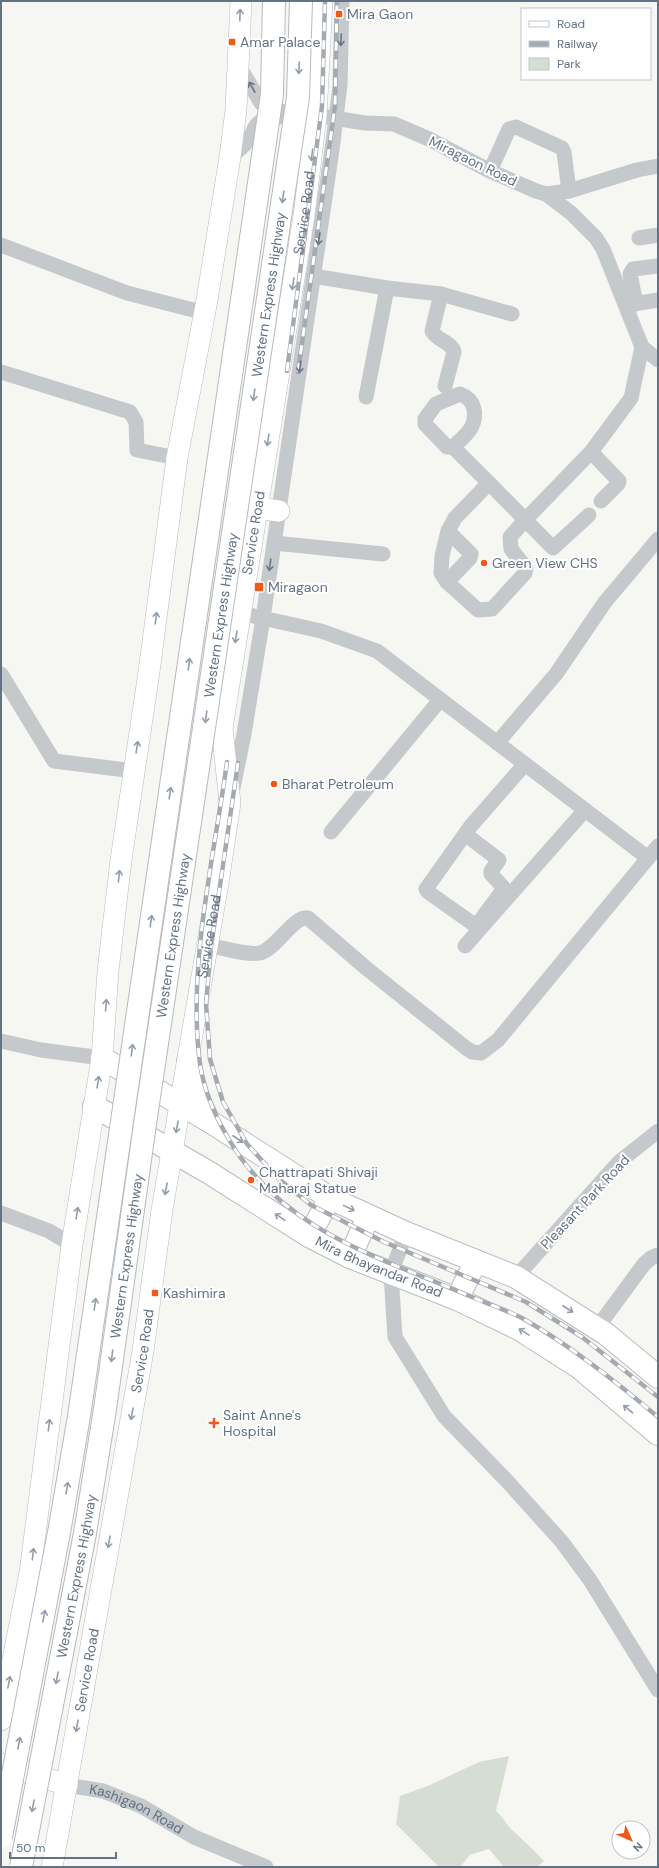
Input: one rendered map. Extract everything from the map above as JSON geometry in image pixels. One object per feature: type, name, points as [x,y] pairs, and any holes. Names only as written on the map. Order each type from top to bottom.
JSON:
[{"type":"main road","points":[[1,1720],[30,1573],[72,1245],[102,1058],[108,971],[120,860],[149,672],[177,458],[205,313],[230,157],[236,110],[241,1]]},
{"type":"main road","name":"Western Express Highway","points":[[1,1837],[60,1527],[79,1416],[272,94],[274,1]]},
{"type":"main road","name":"Western Express Highway","points":[[21,1867],[85,1533],[105,1409],[142,1147],[298,97],[301,1]]},
{"type":"main road","name":"Service Road","points":[[52,1867],[143,1351],[162,1210],[182,1104],[230,803],[222,728],[257,508],[313,218],[326,117],[322,1]]},
{"type":"main road","points":[[257,508],[279,511]]},
{"type":"main road","points":[[102,1058],[182,1104],[330,1198],[368,1217],[516,1277],[597,1328],[658,1377]]},
{"type":"main road","points":[[188,1062],[197,1098],[209,1121]]},
{"type":"main road","name":"Mira Bhayandar Road","points":[[94,1106],[173,1150],[266,1207],[309,1236],[350,1257],[457,1299],[519,1329],[580,1368],[658,1434]]},
{"type":"main road","points":[[309,1236],[330,1198]]},
{"type":"main road","points":[[350,1257],[368,1217]]},
{"type":"main road","points":[[457,1299],[476,1260]]},
{"type":"main road","name":"Kashigaon Road","points":[[1,1764],[67,1785]]},
{"type":"street","points":[[326,117],[340,85],[342,1]]},
{"type":"street","points":[[238,66],[254,89],[257,98],[261,103],[274,107],[287,115]]},
{"type":"street","points":[[230,157],[250,139],[256,125],[262,121],[287,115]]},
{"type":"street","name":"Miragaon Road","points":[[287,115],[326,117],[365,123],[394,124],[429,139],[490,171],[546,194],[569,191],[637,170],[658,166]]},
{"type":"street","points":[[490,171],[509,129],[516,127],[562,148],[564,152],[569,191]]},
{"type":"street","points":[[546,194],[571,213],[596,238],[631,304]]},
{"type":"street","points":[[230,803],[244,734],[263,618],[313,276],[313,218]]},
{"type":"street","points":[[639,238],[658,235]]},
{"type":"street","points":[[1,245],[128,293],[205,313]]},
{"type":"street","points":[[489,483],[455,518],[448,531],[442,556],[441,573],[447,582],[478,610],[492,609],[525,573],[526,568],[524,564],[510,549],[510,538],[525,520],[591,452],[631,398],[642,347],[631,304],[630,274],[633,269],[658,266]]},
{"type":"street","points":[[313,276],[387,288],[441,294],[512,314]]},
{"type":"street","points":[[366,397],[387,288]]},
{"type":"street","points":[[441,294],[432,331],[434,336],[451,346],[454,352],[445,386]]},
{"type":"street","points":[[631,304],[658,300]]},
{"type":"street","points":[[642,347],[658,360]]},
{"type":"street","points":[[1,372],[130,412],[136,422],[137,450],[177,458]]},
{"type":"street","points":[[453,446],[553,548],[589,515]]},
{"type":"street","points":[[591,452],[618,481],[618,484],[601,501]]},
{"type":"street","points":[[447,582],[470,558],[470,554],[448,531]]},
{"type":"street","points":[[497,743],[556,674],[605,602],[658,540]]},
{"type":"street","points":[[274,543],[383,554]]},
{"type":"street","points":[[240,613],[321,631],[377,651],[648,858]]},
{"type":"street","points":[[1,674],[54,761],[134,771]]},
{"type":"street","points":[[331,832],[440,700]]},
{"type":"street","points":[[465,834],[499,860],[491,871],[503,887],[503,890],[476,926],[433,896],[426,889],[465,834],[525,764]]},
{"type":"street","points":[[465,946],[585,810]]},
{"type":"street","points":[[208,945],[252,953],[260,953],[274,944],[300,918],[308,918],[366,968],[466,1048],[472,1052],[481,1053],[498,1040],[658,846]]},
{"type":"street","points":[[1,1041],[41,1050],[102,1058]]},
{"type":"street","name":"Pleasant Park Road","points":[[516,1277],[619,1162],[658,1131]]},
{"type":"street","points":[[1,1213],[49,1231],[72,1245]]},
{"type":"street","points":[[406,1233],[391,1273],[395,1336],[444,1416],[508,1480],[562,1542],[590,1580],[658,1690]]},
{"type":"street","points":[[597,1328],[644,1264],[658,1255]]},
{"type":"street","name":"Kashigaon Road","points":[[67,1785],[102,1791],[141,1806],[194,1837],[266,1867]]},
{"type":"green space","points":[[509,1756],[496,1811],[512,1830],[544,1861],[537,1867],[504,1867],[489,1849],[470,1855],[460,1867],[439,1867],[396,1824],[400,1796],[430,1785],[479,1762]]},
{"type":"railway","points":[[287,371],[322,106],[325,1]]},
{"type":"railway","points":[[298,372],[335,106],[337,1]]},
{"type":"railway","points":[[227,762],[209,874],[199,951],[197,989],[197,1027],[200,1064],[207,1092],[227,1136],[249,1168],[274,1195],[303,1218],[334,1237],[367,1253],[522,1318],[558,1340],[592,1364],[658,1417]]},
{"type":"railway","points":[[238,763],[211,947],[206,1004],[210,1059],[223,1102],[247,1144],[279,1179],[311,1205],[384,1242],[526,1302],[582,1337],[658,1397]]},
{"type":"place","name":"Mira Gaon","points":[[339,14]]},
{"type":"place","name":"Amar Palace","points":[[232,42]]},
{"type":"place","name":"Green View CHS","points":[[484,563]]},
{"type":"place","name":"Miragaon","points":[[259,587]]},
{"type":"place","name":"Bharat Petroleum","points":[[274,784]]},
{"type":"place","name":"Chattrapati Shivaji Maharaj Statue","points":[[251,1180]]},
{"type":"place","name":"Kashimira","points":[[155,1293]]},
{"type":"place","name":"Saint Anne's Hospital","points":[[214,1423]]}]
